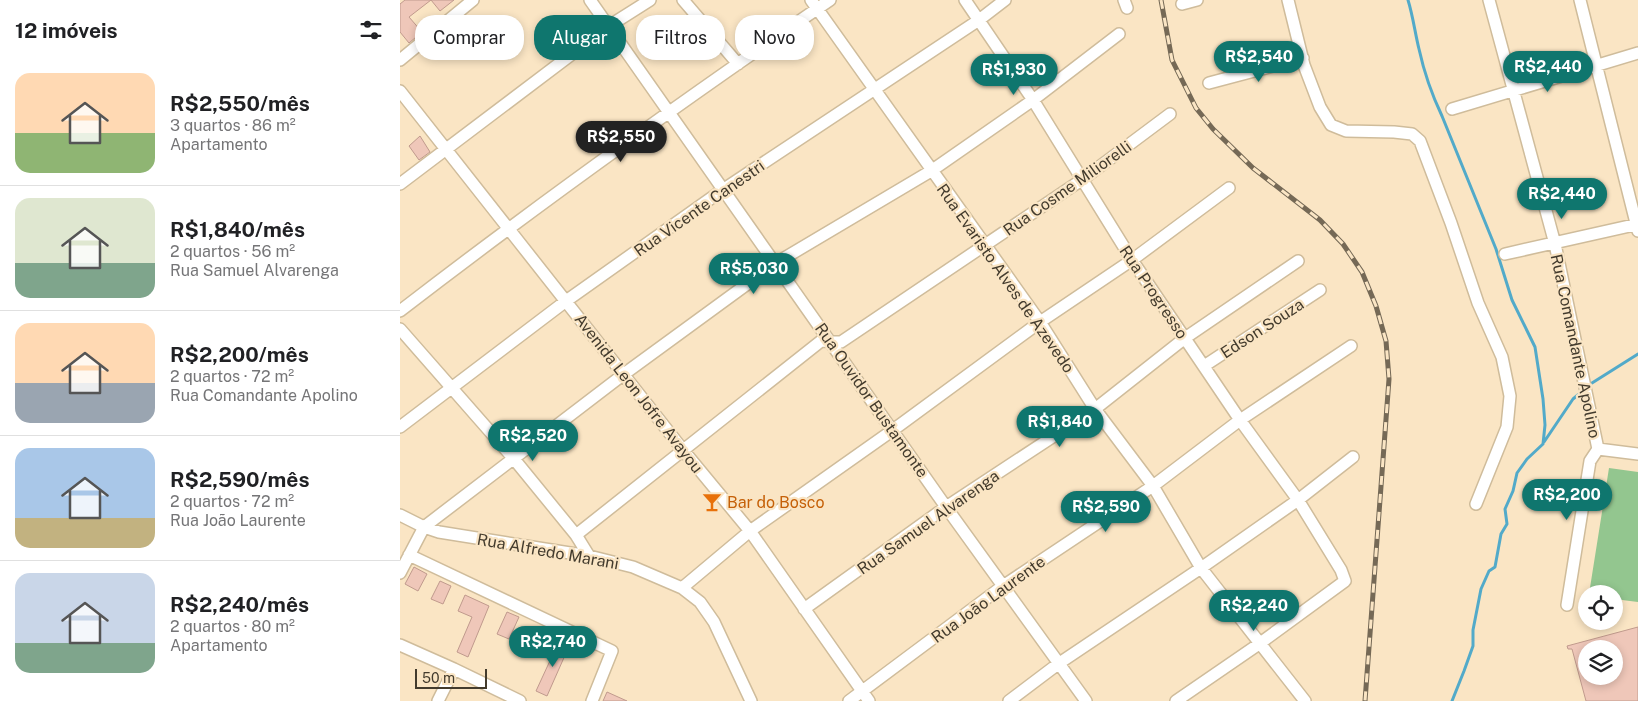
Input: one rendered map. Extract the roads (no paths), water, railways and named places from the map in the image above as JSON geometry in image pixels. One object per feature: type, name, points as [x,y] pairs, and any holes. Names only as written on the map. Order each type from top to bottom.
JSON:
[{"type":"street","points":[[400,60],[473,0]]},
{"type":"street","name":"Rua Ouvidor Bustamonte","points":[[590,0],[601,15]]},
{"type":"street","points":[[626,15],[650,0]]},
{"type":"street","points":[[683,0],[738,64]]},
{"type":"street","points":[[400,311],[508,228],[738,64],[814,4],[830,0]]},
{"type":"street","name":"Rua Progresso","points":[[965,0],[1033,100],[1132,260],[1240,420],[1298,500],[1341,570],[1345,581],[1259,644]]},
{"type":"street","name":"Rua Vicente Canestri","points":[[400,427],[566,301],[724,189],[979,20],[1005,0]]},
{"type":"street","points":[[1182,4],[1197,0]]},
{"type":"street","points":[[1288,0],[1303,58],[1320,107],[1331,125],[1346,131],[1412,134],[1420,141],[1452,223],[1478,303],[1502,357],[1510,396],[1507,428],[1476,504]]},
{"type":"street","name":"Rua Comandante Apolino","points":[[1490,0],[1555,244],[1598,449],[1590,461],[1567,606]]},
{"type":"street","points":[[1505,254],[1638,227],[1595,65],[1580,0]]},
{"type":"street","name":"Rua Evaristo Alves de Azevedo","points":[[814,4],[984,246],[1040,322],[1095,409],[1153,486],[1201,568],[1305,701]]},
{"type":"street","points":[[400,573],[424,527],[624,374],[776,263],[931,171],[1033,100],[1119,34]]},
{"type":"street","name":"Rua Ouvidor Bustamonte","points":[[626,50],[894,430],[946,507],[1086,701]]},
{"type":"street","points":[[1452,109],[1638,53]]},
{"type":"street","points":[[1209,83],[1303,58]]},
{"type":"street","points":[[400,184],[564,60]]},
{"type":"street","name":"Avenida Leon Jofre Avayou","points":[[400,91],[683,450],[750,531],[865,697]]},
{"type":"street","name":"Rua Cosme Miliorelli","points":[[576,535],[821,341],[842,342],[1083,179],[1170,114]]},
{"type":"street","points":[[682,588],[750,531],[894,430],[1040,322],[1132,260],[1229,188]]},
{"type":"street","name":"Rua Samuel Alvarenga","points":[[804,609],[946,507],[1095,409],[1185,338],[1298,262]]},
{"type":"street","name":"Edson Souza","points":[[1204,366],[1320,290]]},
{"type":"street","points":[[400,329],[514,459],[576,535],[589,556]]},
{"type":"street","name":"Rua João Laurente","points":[[849,701],[865,697],[1003,586],[1153,486],[1240,420],[1351,346]]},
{"type":"street","points":[[1598,449],[1638,454]]},
{"type":"street","points":[[1010,701],[1058,664],[1298,500],[1354,457]]},
{"type":"street","name":"Rua Alfredo Marani","points":[[400,515],[439,532],[589,556],[633,567],[682,588],[700,602],[714,622],[751,701]]},
{"type":"street","points":[[409,555],[612,651],[592,701]]},
{"type":"street","points":[[1176,701],[1259,644]]},
{"type":"street","points":[[400,645],[520,701]]},
{"type":"street","points":[[438,701],[454,669]]},
{"type":"waterway","points":[[1408,0],[1421,58],[1432,92],[1496,249],[1512,300],[1535,347],[1545,425],[1543,444],[1527,459],[1517,473],[1513,491],[1505,509],[1507,524],[1501,534],[1495,567],[1489,571],[1481,589],[1473,630],[1473,646],[1452,701]]},
{"type":"waterway","points":[[1592,383],[1638,354]]},
{"type":"waterway","points":[[1544,442],[1573,399],[1579,394]]},
{"type":"railway","points":[[1161,0],[1172,60],[1196,108],[1213,129],[1253,168],[1320,220],[1343,244],[1362,272],[1376,306],[1386,341],[1389,379],[1365,701]]},
{"type":"place","name":"Bar do Bosco","points":[[712,502]]}]
